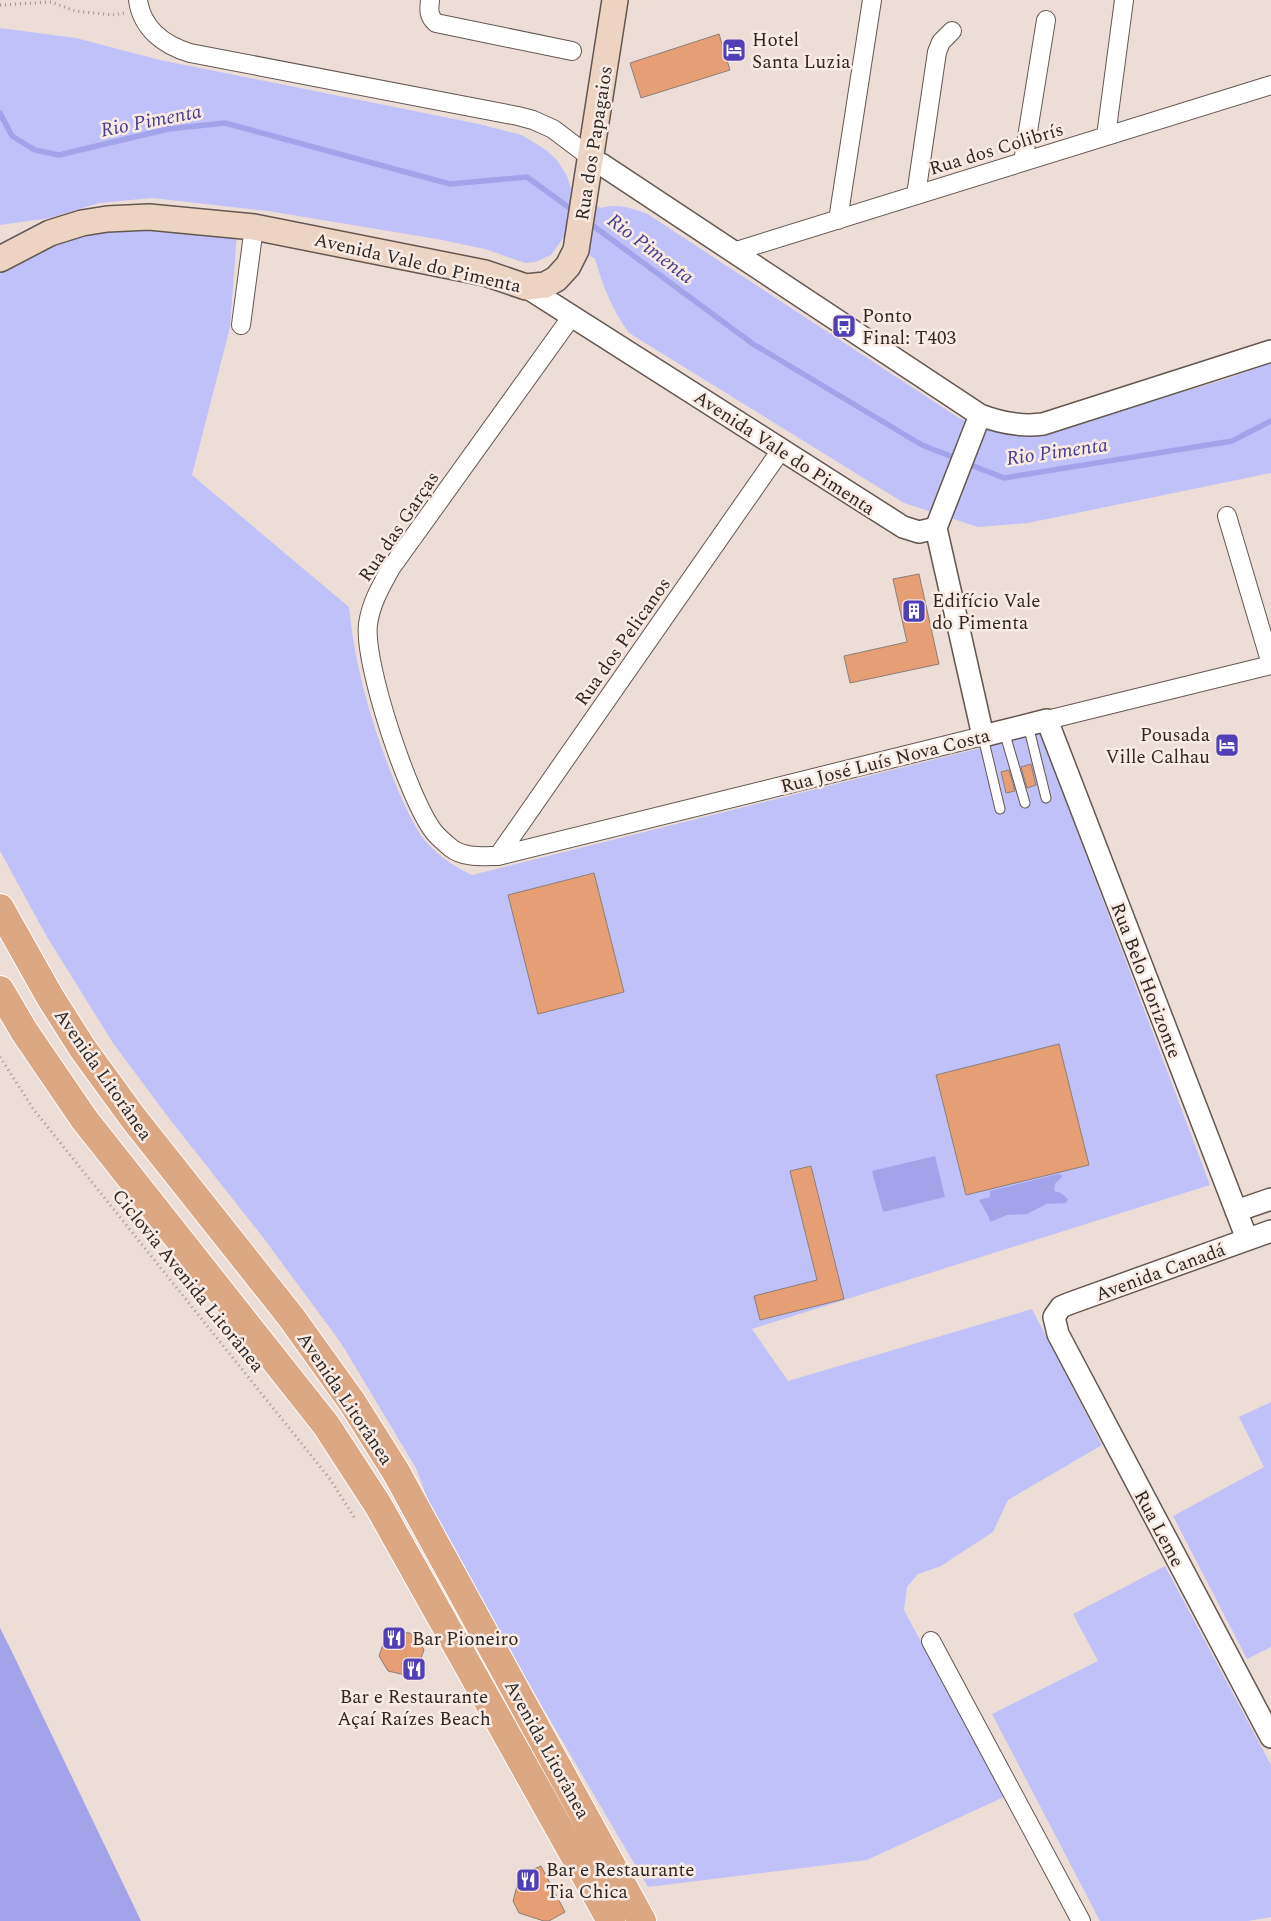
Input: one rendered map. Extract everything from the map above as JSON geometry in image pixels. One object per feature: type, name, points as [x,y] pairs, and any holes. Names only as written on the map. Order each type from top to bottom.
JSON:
[{"type":"main road","name":"Rua dos Papagaios","points":[[556,279],[568,266],[576,250],[586,187],[596,161],[615,0]]},
{"type":"main road","name":"Avenida Vale do Pimenta","points":[[0,259],[50,232],[82,223],[107,219],[149,217],[254,226],[485,273],[526,287],[545,285],[556,279]]},
{"type":"main road","name":"Avenida Litorânea","points":[[0,908],[45,989],[83,1049],[134,1119],[296,1323],[374,1436],[438,1547],[642,1921]]},
{"type":"main road","name":"Avenida Litorânea","points":[[0,990],[24,1031],[84,1119],[306,1399],[351,1461],[367,1512],[611,1921]]},
{"type":"main road","points":[[306,1399],[325,1412],[356,1452],[362,1452],[369,1448],[374,1436]]},
{"type":"main road","points":[[367,1512],[383,1492],[391,1490],[398,1493],[420,1529],[438,1547]]},
{"type":"street","points":[[430,0],[429,13],[431,19],[436,24],[572,51]]},
{"type":"street","points":[[838,220],[872,0]]},
{"type":"street","points":[[1106,136],[1124,0]]},
{"type":"street","points":[[140,6],[152,31],[160,40],[173,48],[190,53],[518,116],[553,129],[596,161],[980,416],[1014,425],[1044,424],[1271,351]]},
{"type":"street","points":[[1024,162],[1046,20]]},
{"type":"street","points":[[916,195],[937,52],[942,42],[952,31]]},
{"type":"street","name":"Rua dos Colibrís","points":[[733,252],[1271,85]]},
{"type":"street","points":[[241,325],[254,226]]},
{"type":"street","points":[[556,279],[562,298],[572,316]]},
{"type":"street","name":"Avenida Vale do Pimenta","points":[[526,287],[903,527],[919,532],[936,528]]},
{"type":"street","name":"Rua das Garças","points":[[498,856],[471,856],[452,849],[434,832],[414,795],[398,752],[367,645],[368,624],[372,606],[391,568],[572,316]]},
{"type":"street","points":[[980,416],[936,528],[982,736]]},
{"type":"street","name":"Rua dos Pelicanos","points":[[498,856],[781,450]]},
{"type":"street","points":[[1227,516],[1271,665]]},
{"type":"street","name":"Rua José Luís Nova Costa","points":[[498,856],[1271,665]]},
{"type":"street","name":"Rua Belo Horizonte","points":[[1037,722],[1247,1239]]},
{"type":"street","points":[[1236,1211],[1271,1199]]},
{"type":"street","name":"Avenida Canadá","points":[[1054,1317],[1061,1308],[1068,1304],[1271,1231]]},
{"type":"street","name":"Rua Leme","points":[[1054,1317],[1058,1334],[1271,1737]]},
{"type":"street","points":[[931,1641],[1082,1921]]},
{"type":"lane","points":[[1037,722],[1046,798]]},
{"type":"lane","points":[[1004,731],[1024,803]]},
{"type":"lane","points":[[982,736],[1000,810]]},
{"type":"path","points":[[0,4],[51,2],[75,11],[112,15],[140,6]]},
{"type":"path","name":"Ciclovia Avenida Litorânea","points":[[0,1057],[34,1110],[330,1479],[367,1512]]},
{"type":"shaded area","points":[[0,28],[76,38],[160,60],[479,124],[522,135],[546,150],[557,160],[567,176],[572,191],[601,208],[618,206],[646,213],[959,418],[992,431],[1017,435],[1052,430],[1223,380],[1271,363],[1271,473],[1028,523],[978,527],[904,503],[629,333],[609,298],[595,259],[563,238],[551,255],[535,262],[525,263],[485,249],[437,239],[268,211],[152,198],[99,203],[50,218],[0,225]]},
{"type":"shaded area","points":[[125,226],[237,233],[230,327],[192,475],[349,607],[356,655],[367,703],[382,750],[400,795],[426,842],[442,857],[459,868],[472,875],[1040,733],[1210,1185],[752,1329],[788,1381],[1032,1309],[1102,1445],[1008,1500],[993,1532],[941,1566],[918,1574],[907,1587],[904,1610],[1004,1797],[867,1860],[648,1887],[440,1532],[416,1468],[341,1343],[262,1236],[168,1117],[113,1043],[47,937],[0,851],[0,271],[49,245]]},
{"type":"shaded area","points":[[935,1156],[945,1197],[883,1212],[872,1171]]},
{"type":"shaded area","points":[[1058,1174],[1062,1175],[1062,1177],[1055,1184],[1054,1191],[1061,1193],[1068,1199],[1066,1203],[1046,1204],[1027,1214],[1007,1215],[990,1222],[979,1200],[990,1197],[990,1191]]},
{"type":"shaded area","points":[[1271,1402],[1271,1647],[1247,1659],[1173,1516],[1264,1467],[1239,1417]]},
{"type":"shaded area","points":[[1165,1566],[1271,1765],[1271,1917],[1248,1921],[1100,1921],[992,1714],[1098,1661],[1073,1614]]},
{"type":"shaded area","points":[[0,1628],[12,1652],[141,1921],[0,1921]]},
{"type":"building","points":[[719,34],[730,70],[641,98],[630,63]]},
{"type":"building","name":"Edifício Vale do Pimenta","points":[[919,574],[939,664],[850,683],[844,656],[907,642],[893,579]]},
{"type":"building","points":[[1031,764],[1036,785],[1027,788],[1021,767]]},
{"type":"building","points":[[1009,770],[1015,791],[1006,793],[1001,772]]},
{"type":"building","points":[[594,873],[624,992],[538,1014],[508,895]]},
{"type":"building","points":[[1059,1044],[1089,1165],[966,1195],[936,1075]]},
{"type":"building","points":[[811,1166],[844,1299],[760,1320],[754,1296],[817,1280],[790,1171]]},
{"type":"building","points":[[388,1630],[416,1634],[424,1650],[414,1677],[388,1671],[379,1656]]},
{"type":"building","points":[[541,1866],[565,1912],[549,1921],[519,1913],[513,1901],[520,1875]]},
{"type":"waterway","name":"Rio Pimenta","points":[[0,113],[12,136],[35,150],[59,155],[168,129],[225,123],[450,184],[527,177],[575,212]]},
{"type":"waterway","name":"Rio Pimenta","points":[[588,222],[753,344],[922,445],[958,459]]},
{"type":"waterway","name":"Rio Pimenta","points":[[966,463],[1004,478],[1232,441],[1271,421]]},
{"type":"place","name":"Hotel Santa Luzia","points":[[734,50]]},
{"type":"place","name":"Ponto Final: T403","points":[[844,326]]},
{"type":"place","name":"Edifício Vale do Pimenta","points":[[914,611]]},
{"type":"place","name":"Pousada Ville Calhau","points":[[1227,745]]},
{"type":"place","name":"Bar Pioneiro","points":[[394,1638]]},
{"type":"place","name":"Bar e Restaurante Açaí Raízes Beach","points":[[414,1669]]},
{"type":"place","name":"Bar e Restaurante Tia Chica","points":[[528,1880]]}]
